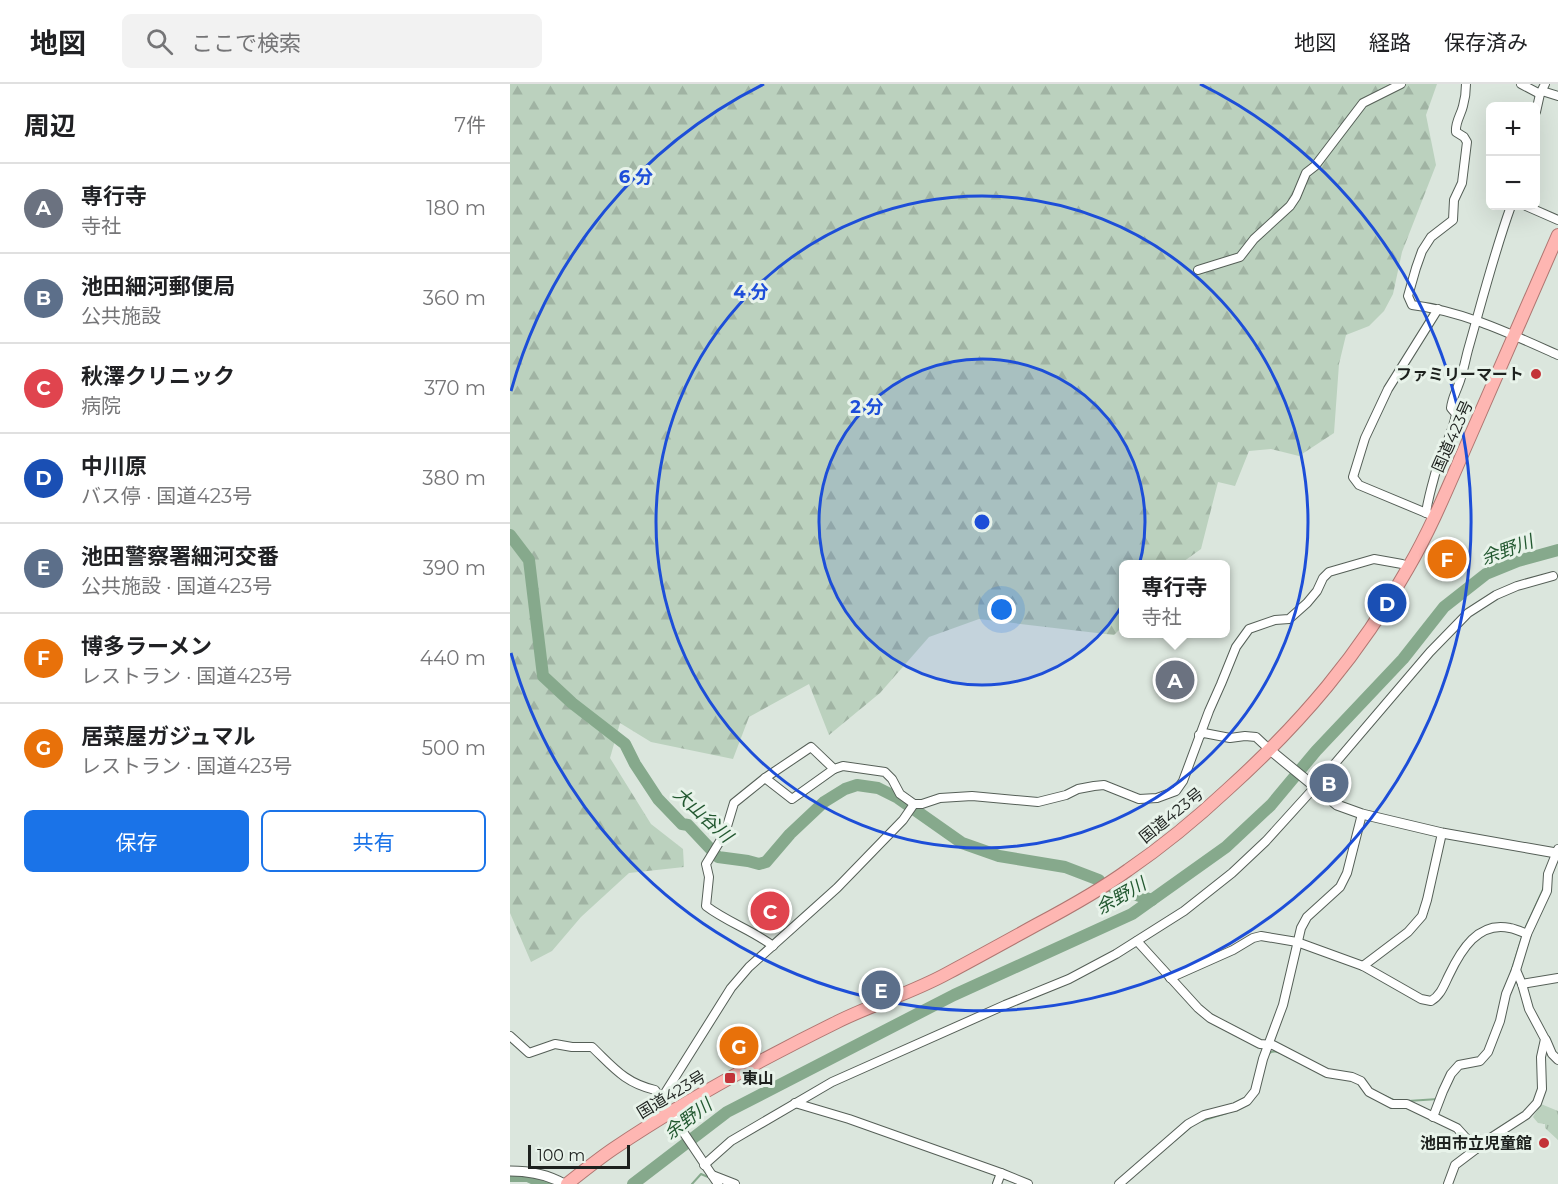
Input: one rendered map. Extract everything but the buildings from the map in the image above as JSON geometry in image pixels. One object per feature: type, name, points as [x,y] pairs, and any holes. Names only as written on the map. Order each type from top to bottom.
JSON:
[{"type":"highway","name":"国道423号","points":[[566,1184],[610,1151],[669,1113],[730,1078],[840,1021],[942,976],[1081,901],[1129,870],[1175,835],[1273,754],[1347,664],[1409,567],[1430,515],[1515,336],[1558,235]]},
{"type":"street","points":[[1198,270],[1240,257],[1254,239],[1290,206],[1306,173],[1315,166],[1363,103],[1401,84]]},
{"type":"street","points":[[1466,84],[1456,132],[1467,142],[1462,183],[1454,201],[1453,220],[1435,233],[1422,251],[1408,296],[1412,305],[1438,309],[1476,322],[1558,355]]},
{"type":"street","points":[[1521,84],[1558,96]]},
{"type":"street","points":[[1430,515],[1428,501],[1456,414],[1451,408],[1452,399],[1459,385],[1498,242],[1510,210]]},
{"type":"street","points":[[1535,210],[1558,220]]},
{"type":"street","points":[[1430,515],[1359,484],[1353,477],[1365,438],[1388,389],[1438,309]]},
{"type":"street","points":[[765,778],[792,799],[834,769],[843,766],[885,772],[892,779],[900,794],[914,804],[940,798],[972,796],[1038,802],[1066,795],[1077,789],[1104,785],[1139,799],[1157,798],[1176,791],[1183,781],[1199,735],[1236,647],[1249,628],[1275,620],[1289,619],[1307,603],[1329,572],[1374,559],[1409,567]]},
{"type":"street","points":[[703,1163],[731,1142],[832,1082],[1069,979],[1137,941],[1184,911],[1232,873],[1266,841],[1430,652],[1468,613],[1496,595],[1517,586],[1553,576]]},
{"type":"street","points":[[1199,735],[1204,733],[1230,738],[1256,737],[1273,754],[1337,805],[1362,814],[1442,833],[1557,852],[1548,874],[1547,891],[1527,934],[1488,1052],[1480,1061],[1459,1065],[1451,1074],[1433,1117]]},
{"type":"street","points":[[773,946],[719,916],[706,906],[710,877],[706,864],[725,833],[734,803],[765,778],[811,747],[834,769]]},
{"type":"street","points":[[651,1125],[650,1117],[731,987],[837,888],[903,820],[914,804]]},
{"type":"street","points":[[1119,1184],[1188,1124],[1204,1115],[1235,1107],[1246,1101],[1255,1091],[1268,1045],[1283,1005],[1301,928],[1307,917],[1340,887],[1347,873],[1362,814]]},
{"type":"street","points":[[1363,966],[1408,932],[1422,916],[1428,900],[1442,833]]},
{"type":"street","points":[[1170,978],[1261,936],[1297,942],[1363,966],[1421,999],[1431,1001],[1438,996],[1460,952],[1479,933],[1492,928],[1509,928],[1527,934]]},
{"type":"street","points":[[1137,941],[1198,1008],[1210,1018],[1260,1044],[1273,1045],[1327,1073],[1352,1077],[1361,1081],[1369,1092],[1392,1104],[1407,1104],[1457,1128],[1476,1149]]},
{"type":"street","points":[[1516,970],[1528,1009],[1552,1054],[1558,1060]]},
{"type":"street","points":[[1522,984],[1558,978]]},
{"type":"street","points":[[510,1036],[529,1053],[555,1044],[592,1047],[627,1080],[639,1087],[655,1090],[718,1184]]},
{"type":"street","points":[[1448,1184],[1455,1165],[1526,1115],[1537,1103],[1542,1089],[1541,1057],[1545,1039]]},
{"type":"street","points":[[795,1103],[849,1119],[1028,1184]]},
{"type":"street","points":[[510,1171],[530,1171],[566,1184]]},
{"type":"street","points":[[997,1184],[1001,1173]]},
{"type":"street","points":[[711,1174],[735,1184]]},
{"type":"green space","points":[[510,84],[1437,84],[1426,115],[1436,165],[1402,252],[1393,294],[1384,311],[1369,326],[1346,335],[1339,364],[1334,433],[1299,456],[1271,449],[1249,451],[1235,486],[1218,482],[1201,549],[1186,560],[1119,560],[1119,630],[1114,635],[979,619],[929,637],[880,693],[829,735],[809,684],[749,717],[733,759],[651,742],[620,723],[610,758],[651,824],[683,849],[684,867],[629,873],[581,917],[552,951],[531,962],[510,913]]},
{"type":"green space","points":[[1541,1104],[1558,1111],[1558,1140],[1545,1128],[1545,1124],[1538,1123],[1533,1117]]},
{"type":"waterway","name":"大山谷川","points":[[510,535],[529,560],[543,676],[572,703],[625,744],[658,799],[682,824],[688,825],[718,857],[759,864],[766,862],[790,834],[824,802],[845,789],[857,785],[878,788],[898,798],[962,843],[999,856],[1065,867],[1099,880]]},
{"type":"waterway","name":"余野川","points":[[633,1184],[727,1112],[954,995],[1132,914],[1226,847],[1271,805],[1316,751],[1403,659],[1444,607],[1486,574],[1518,561],[1558,550]]},
{"type":"waterway","points":[[1525,929],[1545,885]]},
{"type":"waterway","name":"大山谷川","points":[[1112,887],[1152,900]]},
{"type":"waterway","points":[[1511,972],[1523,934]]},
{"type":"waterway","points":[[1267,1055],[1275,1052],[1288,1057]]},
{"type":"waterway","points":[[1382,1095],[1396,1101]]},
{"type":"waterway","points":[[1408,1101],[1438,1099]]},
{"type":"waterway","points":[[1201,1121],[1227,1113]]},
{"type":"waterway","points":[[1174,1141],[1193,1125]]},
{"type":"waterway","points":[[692,1184],[701,1174],[708,1177]]},
{"type":"waterway","points":[[510,1176],[528,1176],[545,1184]]},
{"type":"waterway","points":[[993,1184],[995,1178],[1006,1179]]},
{"type":"place","name":"ファミリーマート","points":[[1536,374]]},
{"type":"place","name":"博多ラーメン","points":[[1447,559]]},
{"type":"place","name":"中川原","points":[[1387,603]]},
{"type":"place","name":"専行寺","points":[[1175,680]]},
{"type":"place","name":"池田細河郵便局","points":[[1329,783]]},
{"type":"place","name":"秋澤クリニック","points":[[770,911]]},
{"type":"place","name":"池田警察署細河交番","points":[[881,990]]},
{"type":"place","name":"居菜屋ガジュマル","points":[[739,1046]]},
{"type":"place","name":"東山","points":[[730,1078]]},
{"type":"place","name":"池田市立児童館","points":[[1544,1143]]}]
